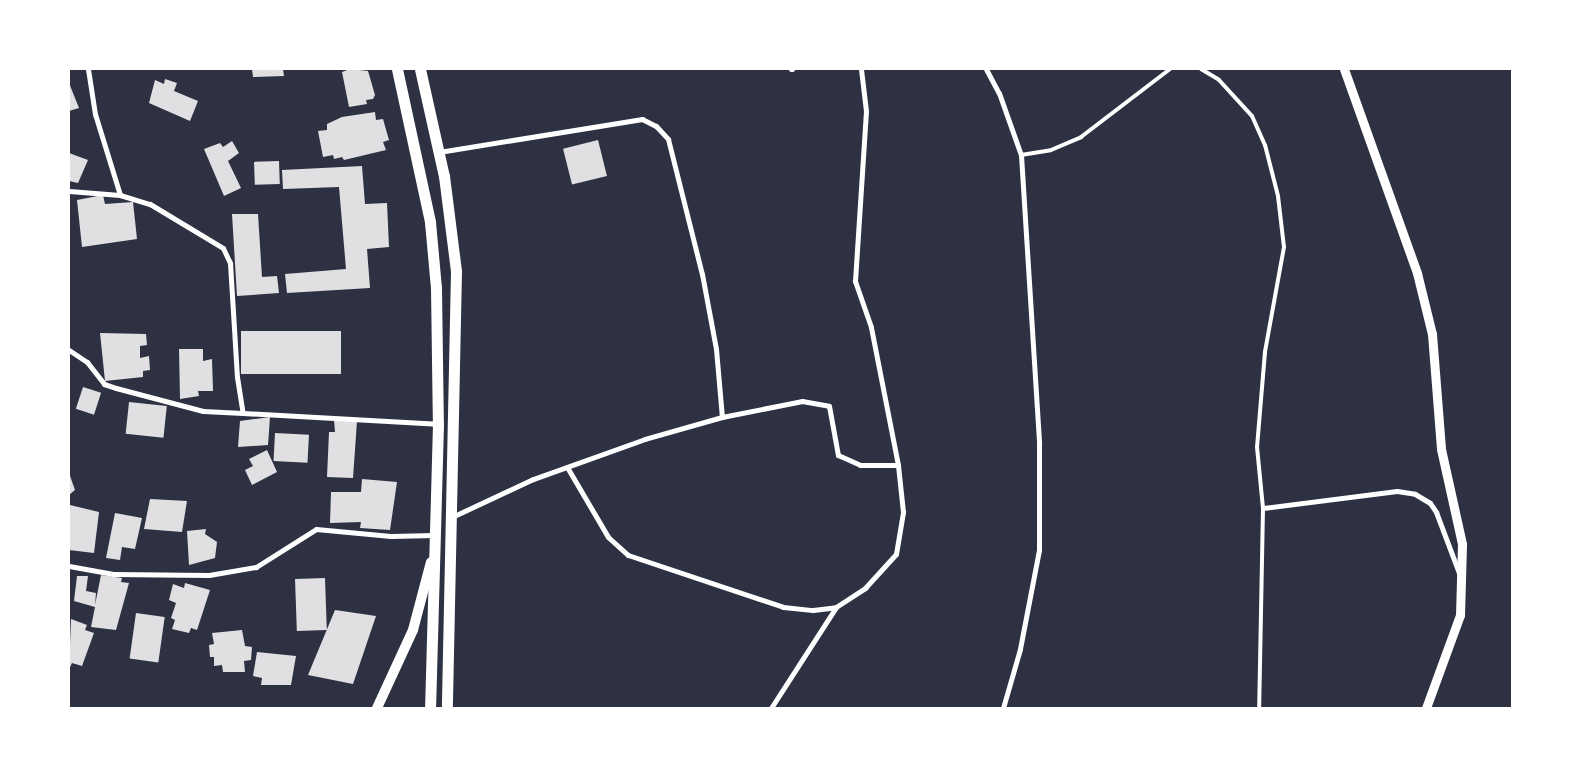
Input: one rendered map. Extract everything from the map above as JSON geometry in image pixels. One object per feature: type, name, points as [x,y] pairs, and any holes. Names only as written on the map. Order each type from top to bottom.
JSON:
[{"type":"main road","points":[[397,69],[416,148],[433,248],[438,424],[430,639],[430,708]]},
{"type":"main road","points":[[420,69],[451,216],[456,271],[449,518],[447,708]]},
{"type":"main road","points":[[377,708],[413,630],[433,553]]},
{"type":"main road","points":[[430,639],[448,640]]},
{"type":"street","points":[[88,69],[95,114],[120,196]]},
{"type":"street","points":[[771,708],[836,607],[865,588],[896,554],[903,512],[898,465],[871,327],[855,281],[866,111],[860,69]]},
{"type":"street","points":[[986,69],[1000,93],[1021,154],[1039,443],[1039,550],[1020,649],[1003,708]]},
{"type":"street","points":[[1344,69],[1416,272],[1432,334],[1441,449],[1462,544],[1460,615],[1426,708]]},
{"type":"street","points":[[439,152],[642,119],[656,126],[668,138],[702,274],[716,349],[722,417]]},
{"type":"street","points":[[69,191],[120,196],[150,204],[223,248],[230,263],[237,377],[243,413]]},
{"type":"street","points":[[69,350],[87,362],[95,377],[116,388],[203,411],[438,424]]},
{"type":"street","points":[[449,518],[499,493],[567,466],[645,439],[722,417],[802,401],[829,406],[838,455],[860,465],[898,465]]},
{"type":"street","points":[[567,466],[608,537],[628,554],[783,607],[813,610],[836,607]]},
{"type":"street","points":[[1263,508],[1388,492],[1415,494],[1430,503],[1436,512],[1460,575],[1462,591]]},
{"type":"street","points":[[69,566],[121,574],[209,575],[256,567],[316,529],[391,536],[434,535]]},
{"type":"lane","points":[[1021,154],[1051,150],[1081,137],[1170,69]]},
{"type":"lane","points":[[1201,69],[1219,80],[1252,116],[1265,145],[1282,224],[1284,247],[1261,387],[1257,447],[1263,508],[1259,708]]},
{"type":"building","points":[[252,69],[283,69],[284,76],[253,77]]},
{"type":"building","points":[[350,69],[368,71],[375,95],[373,99],[366,100],[367,104],[349,107],[342,72]]},
{"type":"building","points":[[165,79],[177,83],[174,91],[198,101],[190,121],[149,103],[155,80],[164,84]]},
{"type":"building","points":[[69,83],[79,108],[69,111]]},
{"type":"building","points":[[375,112],[376,120],[383,119],[389,140],[383,142],[386,150],[344,160],[342,157],[334,159],[333,155],[323,157],[318,131],[327,130],[327,124],[342,117]]},
{"type":"building","points":[[598,140],[607,176],[572,185],[563,149]]},
{"type":"building","points":[[232,141],[239,153],[228,161],[241,188],[224,196],[204,149],[220,143],[223,147]]},
{"type":"building","points":[[69,153],[88,160],[78,183],[69,181]]},
{"type":"building","points":[[279,161],[280,184],[255,185],[254,162]]},
{"type":"building","points":[[362,166],[365,204],[387,203],[389,247],[367,249],[370,288],[287,293],[285,274],[346,269],[339,187],[283,189],[282,170]]},
{"type":"building","points":[[103,195],[105,204],[133,202],[137,239],[82,247],[77,200]]},
{"type":"building","points":[[232,214],[258,214],[262,277],[277,276],[279,293],[237,296]]},
{"type":"building","points":[[241,331],[341,331],[341,374],[241,374]]},
{"type":"building","points":[[100,333],[146,334],[147,345],[140,346],[140,358],[149,356],[150,370],[143,371],[143,377],[105,381]]},
{"type":"building","points":[[179,349],[203,349],[203,361],[212,359],[213,391],[198,391],[199,396],[180,399]]},
{"type":"building","points":[[83,387],[101,393],[94,415],[76,409]]},
{"type":"building","points":[[129,402],[167,406],[163,438],[126,434]]},
{"type":"building","points":[[270,417],[268,445],[238,447],[240,421]]},
{"type":"building","points":[[334,420],[357,421],[353,478],[327,477],[329,432],[335,432]]},
{"type":"building","points":[[275,433],[309,435],[307,463],[274,461]]},
{"type":"building","points":[[267,450],[277,472],[252,485],[245,470],[253,466],[249,459]]},
{"type":"building","points":[[69,473],[75,490],[69,495]]},
{"type":"building","points":[[362,479],[397,482],[390,530],[360,528],[361,522],[330,523],[331,492],[361,492]]},
{"type":"building","points":[[150,499],[187,501],[182,532],[144,529]]},
{"type":"building","points":[[70,505],[99,512],[94,553],[69,550]]},
{"type":"building","points":[[115,513],[142,518],[135,549],[122,547],[120,560],[106,558]]},
{"type":"building","points":[[206,529],[205,534],[217,542],[215,558],[189,565],[187,531]]},
{"type":"building","points":[[101,575],[122,578],[121,582],[129,583],[116,630],[91,627],[95,607],[74,601],[77,576],[88,576],[86,591],[96,593],[95,605]]},
{"type":"building","points":[[325,578],[327,630],[297,631],[295,579]]},
{"type":"building","points":[[185,583],[210,590],[197,630],[191,628],[189,633],[172,629],[175,620],[171,618],[176,603],[169,600],[173,584],[184,588]]},
{"type":"building","points":[[335,610],[376,616],[353,684],[308,675]]},
{"type":"building","points":[[136,613],[165,617],[158,663],[130,659]]},
{"type":"building","points":[[71,619],[87,625],[85,630],[94,633],[82,666],[72,663],[69,669]]},
{"type":"building","points":[[242,630],[245,646],[252,647],[251,660],[244,661],[245,672],[223,672],[222,665],[214,666],[214,657],[210,657],[209,645],[214,644],[212,633]]},
{"type":"building","points":[[257,652],[296,656],[291,685],[261,685],[262,678],[253,676]]}]
